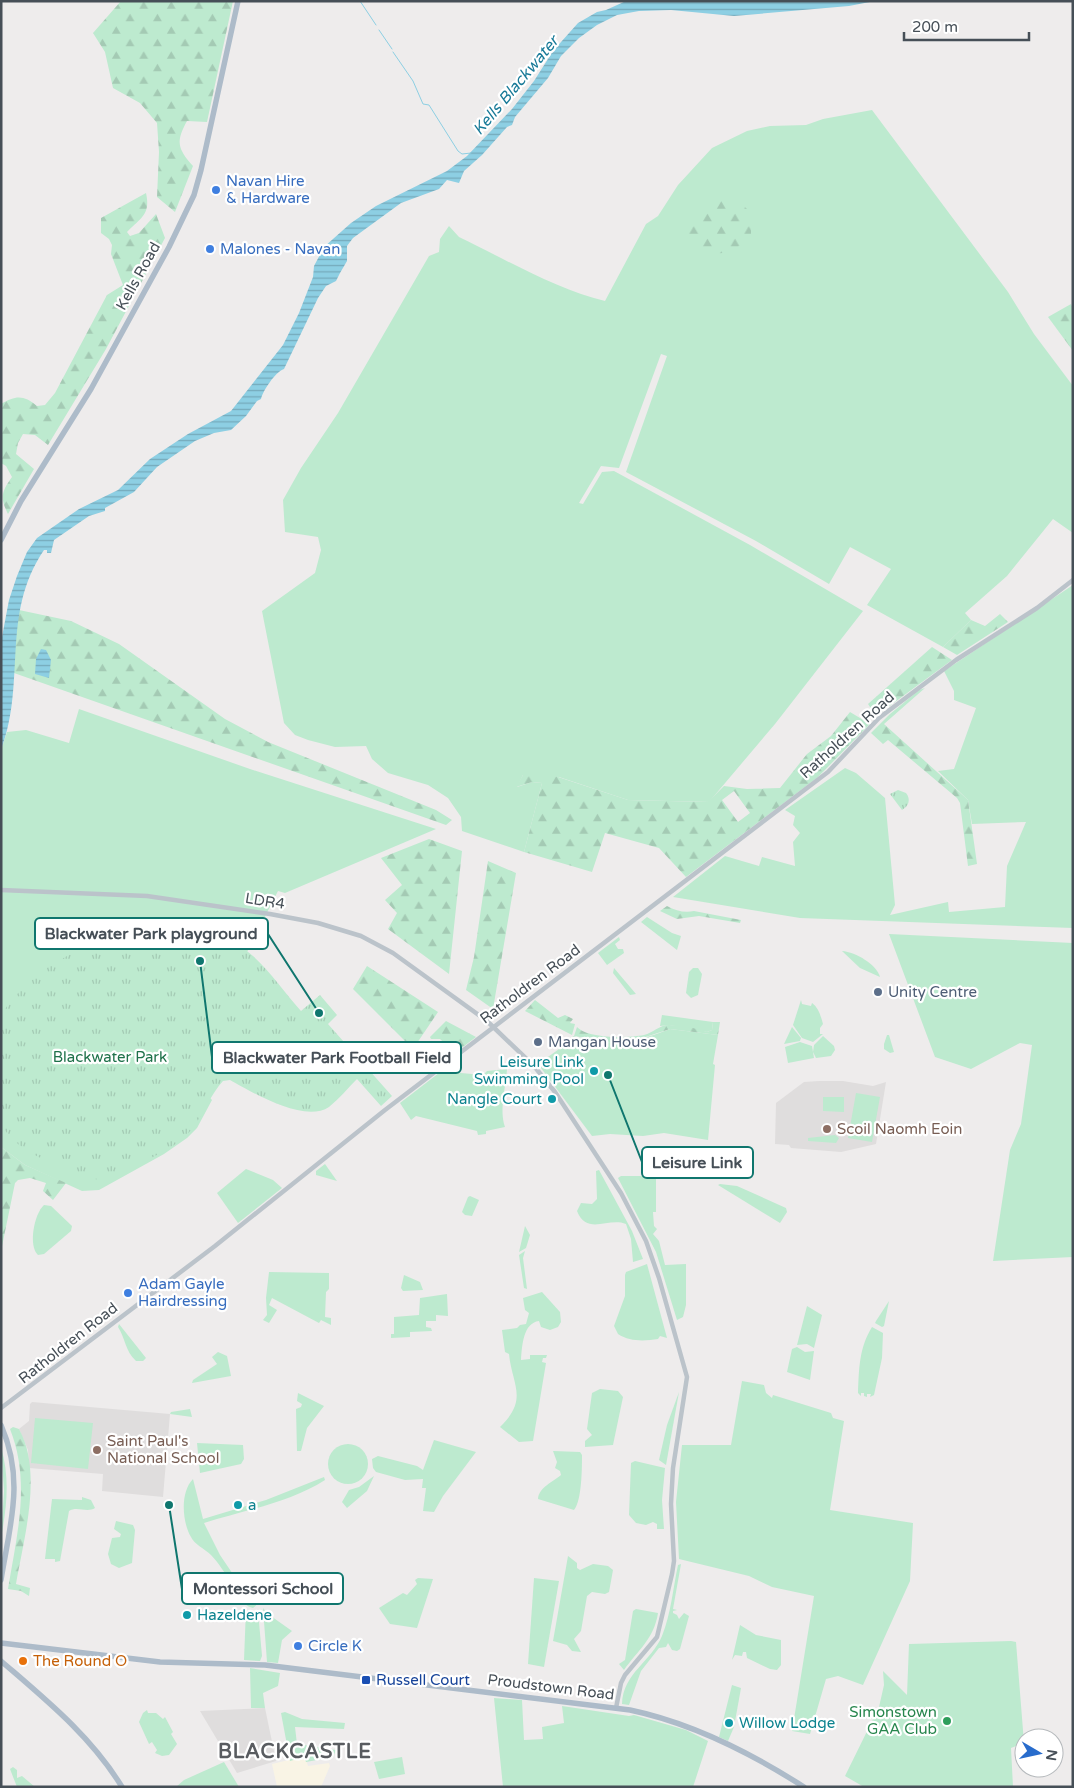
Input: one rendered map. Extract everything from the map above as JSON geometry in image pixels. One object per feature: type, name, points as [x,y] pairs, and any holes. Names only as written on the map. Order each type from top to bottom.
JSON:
[{"type":"main road","name":"Kells Road","points":[[1,540],[21,501],[107,360],[187,211],[202,170],[238,1]]},
{"type":"main road","points":[[1,1425],[12,1454],[15,1481],[1,1580]]},
{"type":"main road","name":"Proudstown Road","points":[[1,1643],[10,1646],[160,1662],[265,1665],[616,1708],[655,1716],[683,1725],[753,1759],[804,1787]]},
{"type":"main road","name":"Proudstown Road","points":[[1,1647],[10,1646]]},
{"type":"main road","points":[[1,1661],[75,1727],[101,1757],[122,1787]]},
{"type":"street","name":"Ratholdren Road","points":[[1,1408],[215,1246],[494,1027],[828,772],[879,718],[956,660],[1037,608],[1073,580]]},
{"type":"street","name":"LDR4","points":[[1,890],[144,896],[270,914],[318,923],[377,943],[432,979],[494,1027],[552,1087],[622,1193],[653,1259],[671,1326],[686,1367],[686,1385],[672,1468],[671,1504],[674,1561],[672,1574],[657,1637],[625,1675],[616,1708]]},
{"type":"shaded area","name":"Scoil Naomh Eoin","points":[[843,1081],[873,1086],[886,1082],[876,1144],[841,1152],[791,1148],[789,1145],[775,1144],[776,1103],[804,1082]]},
{"type":"shaded area","name":"Saint Paul's National School","points":[[32,1402],[170,1414],[163,1497],[102,1491],[103,1474],[29,1468],[28,1450],[19,1429],[29,1421],[30,1404]]},
{"type":"shaded area","points":[[265,1708],[276,1761],[237,1773],[200,1711]]},
{"type":"shaded area","points":[[305,1756],[308,1766],[329,1763],[330,1766],[321,1787],[277,1787],[272,1764]]},
{"type":"green space","points":[[121,1],[233,1],[207,122],[187,121],[181,134],[181,149],[193,166],[175,212],[157,197],[159,152],[157,123],[140,103],[113,88],[105,52],[93,33]]},
{"type":"green space","points":[[872,110],[1008,292],[1034,334],[1073,386],[1073,533],[1053,519],[1007,576],[965,613],[971,620],[943,647],[867,605],[891,569],[850,547],[829,584],[756,541],[626,472],[667,356],[661,354],[619,468],[601,466],[579,503],[583,504],[602,472],[614,471],[750,545],[863,611],[775,724],[709,802],[628,800],[559,777],[523,775],[517,787],[532,782],[542,783],[524,852],[462,831],[461,817],[448,798],[428,785],[388,773],[372,759],[366,746],[335,747],[295,735],[284,723],[262,611],[315,573],[321,550],[318,537],[285,532],[283,500],[301,468],[338,413],[429,256],[439,252],[440,239],[449,226],[459,237],[531,273],[568,289],[605,301],[646,224],[658,216],[678,185],[712,148],[747,131],[770,126],[806,125],[823,119]]},
{"type":"green space","points":[[146,193],[146,211],[127,232],[130,236],[139,233],[156,214],[165,238],[106,349],[48,445],[35,435],[23,434],[18,443],[16,454],[34,469],[8,514],[3,495],[12,477],[6,466],[1,463],[1,404],[11,399],[24,398],[37,406],[45,405],[55,393],[107,295],[123,285],[111,254],[112,245],[109,239],[101,233],[101,218]]},
{"type":"green space","points":[[726,196],[740,202],[751,213],[751,235],[740,246],[719,253],[709,252],[699,248],[669,225],[688,223],[694,219],[701,206]]},
{"type":"green space","points":[[1071,304],[1073,309],[1073,351],[1048,317]]},
{"type":"green space","points":[[1073,585],[1073,928],[800,918],[673,897],[725,856],[759,866],[762,857],[795,866],[793,842],[800,833],[793,825],[795,816],[785,810],[845,768],[856,773],[885,798],[895,905],[890,915],[948,902],[949,912],[1005,907],[1007,866],[1026,822],[972,824],[968,800],[938,771],[954,769],[976,708],[954,700],[954,691],[944,671]]},
{"type":"green space","points":[[19,610],[71,621],[119,644],[225,719],[268,742],[436,810],[452,820],[446,825],[14,673],[13,632]]},
{"type":"green space","points":[[1000,614],[1008,622],[957,655],[943,647],[971,620],[985,626]]},
{"type":"green space","points":[[932,647],[952,660],[876,716],[868,704]]},
{"type":"green space","points":[[925,688],[884,724],[968,800],[977,864],[968,866],[960,803],[957,798],[888,740],[883,744],[871,733],[890,714],[919,690]]},
{"type":"green space","points":[[79,709],[250,769],[436,829],[285,893],[278,891],[240,966],[196,1083],[212,1100],[197,1128],[187,1138],[164,1154],[99,1190],[82,1191],[25,1165],[1,1147],[1,750],[7,732],[26,730],[69,743]]},
{"type":"green space","points":[[850,712],[870,724],[818,777],[686,877],[659,848],[605,833],[592,872],[524,852],[542,783],[532,782],[516,787],[523,775],[532,772],[546,773],[628,800],[708,802],[724,786],[747,789],[780,788],[807,754],[831,736]],"holes":[[[734,791],[750,813],[738,822],[722,800]]]},
{"type":"green space","points":[[898,790],[906,793],[909,800],[902,810],[890,794]]},
{"type":"green space","points":[[429,839],[462,851],[449,974],[388,929],[397,913],[385,900],[402,885],[381,858]]},
{"type":"green space","points":[[488,861],[516,873],[493,1009],[466,990],[474,957]]},
{"type":"green space","points":[[667,906],[680,911],[694,911],[741,920],[740,923],[699,916],[677,919],[660,911]]},
{"type":"green space","points":[[647,917],[672,933],[681,936],[677,950],[641,922]]},
{"type":"green space","name":"Blackwater Park","points":[[150,931],[204,935],[218,938],[243,949],[266,969],[301,1011],[320,995],[337,1015],[328,1024],[392,1096],[381,1106],[357,1079],[329,1107],[318,1111],[306,1112],[278,1104],[230,1080],[223,1081],[194,1126],[181,1140],[157,1155],[112,1176],[99,1179],[87,1178],[60,1168],[16,1143],[2,1125],[1,1118],[1,1015],[14,997],[30,981],[66,956],[107,940]]},
{"type":"green space","points":[[889,934],[1073,943],[1073,1257],[993,1261],[1010,1150],[1021,1124],[1032,1045],[1020,1043],[971,1069],[935,1057]]},
{"type":"green space","points":[[619,937],[620,940],[615,944],[618,949],[623,949],[624,953],[607,965],[598,953]]},
{"type":"green space","points":[[842,951],[865,960],[875,968],[880,977],[860,968]]},
{"type":"green space","points":[[367,966],[438,1012],[413,1049],[353,989]]},
{"type":"green space","points":[[614,968],[636,994],[630,995],[613,973]]},
{"type":"green space","points":[[693,968],[698,968],[702,974],[698,995],[691,998],[686,993],[689,972]]},
{"type":"green space","points":[[535,1000],[558,1018],[565,1015],[573,1019],[570,1023],[575,1024],[572,1035],[525,1011]]},
{"type":"green space","points":[[801,1000],[802,1004],[811,1006],[812,1003],[816,1007],[823,1024],[820,1028],[820,1034],[823,1034],[813,1042],[802,1038],[793,1025]]},
{"type":"green space","points":[[662,1015],[713,1022],[712,1030],[707,1032],[670,1025],[660,1026]]},
{"type":"green space","points":[[446,1021],[476,1037],[455,1053],[440,1039],[431,1039],[430,1037]]},
{"type":"green space","points":[[713,1022],[720,1022],[718,1035],[670,1029],[627,1043],[614,1043],[574,1036],[577,1027],[590,1034],[609,1037],[644,1035],[662,1026],[669,1025],[707,1032],[712,1030]]},
{"type":"green space","points":[[792,1027],[801,1038],[800,1041],[784,1044]]},
{"type":"green space","points":[[670,1029],[718,1035],[713,1064],[715,1065],[708,1140],[664,1133],[643,1136],[610,1134],[592,1136],[538,1064],[569,1042],[573,1036],[599,1042],[622,1042],[645,1038]]},
{"type":"green space","points":[[887,1035],[889,1035],[894,1052],[890,1053],[884,1049]]},
{"type":"green space","points":[[823,1036],[834,1046],[835,1050],[831,1056],[816,1058],[813,1052],[814,1045]]},
{"type":"green space","points":[[800,1042],[812,1046],[814,1058],[788,1063],[785,1047]]},
{"type":"green space","points":[[507,1069],[503,1105],[505,1127],[486,1131],[486,1134],[478,1135],[477,1131],[416,1116],[411,1120],[400,1103],[439,1073],[483,1075],[487,1071]]},
{"type":"green space","points":[[856,1093],[880,1097],[872,1142],[848,1138]]},
{"type":"green space","points":[[823,1097],[844,1097],[844,1112],[823,1111]]},
{"type":"green space","points":[[835,1135],[839,1138],[836,1143],[808,1141],[808,1138]]},
{"type":"green space","points":[[1,1147],[25,1165],[66,1183],[53,1200],[43,1191],[46,1183],[30,1178],[18,1180],[15,1183],[1,1251]]},
{"type":"green space","points":[[325,1164],[337,1181],[316,1175],[316,1171]]},
{"type":"green space","points":[[246,1169],[273,1180],[282,1188],[238,1223],[217,1193]]},
{"type":"green space","points":[[599,1170],[632,1231],[643,1259],[633,1262],[631,1239],[626,1224],[619,1222],[586,1223],[577,1211],[581,1203],[592,1204],[597,1199],[596,1171]]},
{"type":"green space","points":[[645,1173],[653,1173],[656,1177],[656,1212],[653,1212],[654,1226],[657,1229],[653,1234],[659,1241],[665,1265],[686,1264],[686,1305],[683,1317],[677,1320],[656,1252],[618,1178],[621,1176],[645,1176]]},
{"type":"green space","points":[[718,1185],[737,1186],[786,1208],[787,1212],[780,1223]]},
{"type":"green space","points":[[470,1196],[479,1200],[472,1216],[465,1215],[462,1212]]},
{"type":"green space","points":[[44,1205],[51,1206],[72,1226],[71,1231],[44,1254],[38,1255],[33,1245],[33,1238],[37,1215]]},
{"type":"green space","points":[[525,1226],[530,1235],[526,1248],[519,1252]]},
{"type":"green space","points":[[525,1251],[523,1258],[527,1289],[524,1288],[519,1255]]},
{"type":"green space","points":[[647,1264],[667,1338],[660,1336],[658,1339],[653,1340],[633,1340],[618,1334],[614,1326],[625,1296],[626,1272]]},
{"type":"green space","points":[[269,1272],[329,1273],[325,1317],[331,1318],[331,1325],[321,1320],[319,1323],[272,1298],[269,1305],[277,1310],[269,1323],[263,1320],[267,1315],[266,1298]]},
{"type":"green space","points":[[404,1275],[420,1282],[423,1290],[403,1291],[401,1288]]},
{"type":"green space","points":[[542,1292],[560,1312],[561,1322],[558,1327],[550,1330],[541,1327],[539,1321],[530,1326],[524,1336],[521,1360],[530,1359],[530,1355],[547,1355],[546,1358],[543,1358],[542,1362],[546,1363],[533,1441],[519,1442],[500,1427],[509,1417],[516,1400],[515,1383],[509,1354],[505,1352],[502,1330],[517,1328],[520,1325],[526,1324],[529,1313],[525,1310],[523,1298]]},
{"type":"green space","points":[[447,1294],[448,1316],[436,1315],[436,1321],[426,1321],[426,1327],[431,1328],[432,1331],[410,1332],[410,1337],[391,1338],[391,1334],[394,1334],[394,1317],[419,1315],[420,1298]]},
{"type":"green space","points":[[889,1301],[884,1326],[882,1327],[875,1323]]},
{"type":"green space","points":[[807,1306],[822,1315],[814,1348],[807,1344],[797,1345]]},
{"type":"green space","points":[[119,1324],[146,1358],[143,1361],[136,1361],[132,1357],[118,1327]]},
{"type":"green space","points":[[872,1327],[883,1333],[882,1358],[874,1395],[870,1397],[871,1394],[867,1394],[867,1397],[864,1396],[864,1393],[861,1393],[861,1396],[858,1393],[859,1376],[864,1343]]},
{"type":"green space","points":[[797,1347],[805,1352],[814,1351],[810,1380],[787,1372],[792,1349]]},
{"type":"green space","points":[[218,1352],[227,1356],[231,1376],[192,1383],[193,1380],[217,1364],[212,1357]]},
{"type":"green space","points":[[742,1381],[764,1385],[766,1393],[772,1398],[773,1395],[831,1413],[833,1418],[844,1421],[830,1510],[913,1523],[910,1581],[863,1685],[838,1676],[826,1679],[810,1734],[792,1731],[814,1596],[772,1587],[749,1576],[679,1559],[676,1502],[682,1445],[731,1445]]},
{"type":"green space","points":[[600,1389],[618,1391],[623,1397],[613,1445],[585,1447],[585,1441],[592,1435],[587,1429],[592,1393]]},
{"type":"green space","points":[[679,1392],[666,1465],[659,1460],[667,1425]]},
{"type":"green space","points":[[298,1393],[324,1406],[307,1428],[301,1451],[297,1451],[296,1409],[301,1407],[302,1404],[297,1401]]},
{"type":"green space","points":[[190,1409],[192,1417],[170,1414],[171,1412]]},
{"type":"green space","points":[[35,1418],[93,1423],[88,1469],[31,1463]]},
{"type":"green space","points":[[13,1427],[19,1429],[26,1446],[30,1465],[30,1505],[16,1584],[30,1588],[29,1596],[21,1591],[8,1589],[18,1528],[21,1488],[20,1469],[10,1429]]},
{"type":"green space","points":[[434,1440],[476,1452],[443,1496],[434,1512],[423,1511],[426,1488],[422,1488],[423,1479],[405,1480],[376,1472],[373,1468],[372,1459],[378,1456],[417,1466],[423,1470]]},
{"type":"green space","points":[[197,1443],[243,1445],[244,1459],[241,1464],[200,1473]]},
{"type":"green space","points":[[352,1444],[359,1447],[365,1453],[368,1464],[367,1472],[359,1481],[352,1484],[344,1484],[337,1481],[329,1472],[328,1460],[331,1453],[340,1445]]},
{"type":"green space","points":[[1,1447],[6,1470],[7,1492],[1,1538],[4,1491]]},
{"type":"green space","points":[[553,1451],[580,1452],[582,1455],[579,1499],[574,1510],[538,1499],[541,1491],[561,1475],[560,1471],[555,1468],[557,1462]]},
{"type":"green space","points":[[635,1461],[665,1468],[662,1500],[664,1529],[657,1529],[657,1524],[653,1522],[646,1525],[636,1523],[629,1515],[631,1463]]},
{"type":"green space","points":[[374,1476],[367,1491],[347,1508],[342,1502],[349,1490],[359,1487]]},
{"type":"green space","points":[[324,1477],[325,1480],[297,1495],[204,1523],[220,1555],[247,1595],[255,1593],[266,1579],[266,1587],[256,1606],[253,1608],[245,1604],[214,1558],[195,1542],[188,1531],[184,1515],[184,1499],[189,1485],[193,1479],[203,1519],[266,1500]]},
{"type":"green space","points":[[82,1497],[91,1500],[95,1508],[69,1511],[60,1561],[55,1562],[55,1559],[45,1559],[52,1499],[82,1500]]},
{"type":"green space","points":[[116,1521],[133,1525],[135,1530],[132,1563],[119,1568],[111,1564],[108,1554],[112,1538],[120,1537],[121,1534],[114,1529]]},
{"type":"green space","points":[[568,1556],[577,1563],[577,1568],[580,1570],[593,1564],[608,1566],[613,1570],[609,1592],[605,1594],[592,1592],[587,1596],[581,1631],[574,1639],[581,1652],[572,1651],[567,1645],[553,1641]]},
{"type":"green space","points":[[681,1564],[673,1609],[677,1610],[673,1611],[673,1613],[679,1619],[684,1613],[689,1616],[680,1649],[677,1651],[672,1650],[668,1643],[666,1647],[659,1648],[641,1671],[629,1705],[622,1704],[627,1684],[662,1636],[670,1610],[678,1565]]},
{"type":"green space","points":[[418,1578],[433,1579],[417,1628],[390,1624],[379,1608],[403,1593],[407,1595],[417,1584],[415,1580]]},
{"type":"green space","points":[[534,1578],[559,1581],[544,1667],[528,1664]]},
{"type":"green space","points":[[263,1608],[268,1614],[292,1631],[282,1640],[278,1663],[267,1662]]},
{"type":"green space","points":[[246,1609],[259,1622],[262,1656],[260,1661],[244,1660]]},
{"type":"green space","points":[[636,1609],[658,1613],[653,1630],[645,1644],[624,1670],[619,1664],[625,1660],[633,1611]]},
{"type":"green space","points":[[740,1625],[756,1635],[781,1640],[781,1665],[777,1670],[770,1669],[747,1658],[746,1652],[743,1652],[742,1656],[735,1655],[732,1660]]},
{"type":"green space","name":"Simonstown GAA Club","points":[[1016,1642],[1023,1728],[1014,1728],[1014,1747],[1011,1748],[1013,1787],[864,1787],[845,1776],[879,1707],[884,1685],[883,1671],[907,1695],[909,1644]]},
{"type":"green space","points":[[250,1668],[280,1673],[278,1686],[263,1693],[265,1708],[251,1708]]},
{"type":"green space","points":[[732,1685],[741,1688],[734,1727],[728,1741],[719,1737]]},
{"type":"green space","points":[[494,1698],[522,1700],[524,1740],[543,1739],[542,1727],[564,1723],[562,1706],[629,1716],[634,1715],[686,1730],[708,1741],[693,1787],[503,1787]]},
{"type":"green space","points":[[147,1710],[148,1713],[156,1713],[163,1719],[165,1717],[173,1732],[171,1734],[177,1744],[169,1755],[162,1756],[155,1753],[157,1750],[152,1742],[149,1744],[139,1722],[143,1713]]},
{"type":"green space","points":[[285,1712],[302,1719],[345,1723],[344,1729],[295,1727],[297,1744],[336,1750],[333,1757],[306,1762],[304,1757],[290,1761],[281,1713]]},
{"type":"green space","points":[[402,1757],[405,1774],[379,1779],[374,1762]]},
{"type":"green space","points":[[224,1762],[239,1787],[176,1787],[184,1780]]},
{"type":"green space","points":[[13,1767],[17,1770],[17,1778],[22,1776],[35,1787],[17,1787],[10,1769]]},
{"type":"water","points":[[626,1],[875,1],[849,6],[734,16],[671,10],[639,11],[617,15],[597,25],[579,38],[561,56],[548,78],[515,117],[512,125],[507,127],[482,155],[464,171],[459,183],[447,180],[439,189],[401,203],[353,238],[347,246],[347,261],[336,281],[326,286],[318,298],[284,369],[273,378],[261,399],[257,401],[246,416],[231,430],[214,433],[195,441],[157,467],[134,492],[105,508],[105,511],[89,516],[54,540],[51,553],[47,553],[47,550],[44,550],[31,574],[22,599],[18,624],[13,699],[9,724],[1,750],[2,637],[9,600],[17,576],[27,552],[37,538],[79,509],[118,490],[150,459],[188,434],[231,411],[283,345],[299,313],[313,277],[314,266],[324,247],[351,223],[376,206],[447,171],[467,156],[512,109],[534,81],[553,51],[578,23],[597,12]]},
{"type":"water","points":[[41,649],[46,650],[51,660],[49,678],[35,674],[36,659]]},
{"type":"waterway","points":[[360,1],[376,25]]},
{"type":"waterway","points":[[379,30],[392,49]]},
{"type":"waterway","points":[[393,52],[413,81],[423,104],[429,105],[458,151],[462,154],[471,153]]},
{"type":"place","name":"Navan Hire & Hardware","points":[[216,190]]},
{"type":"place","name":"Malones - Navan","points":[[210,249]]},
{"type":"place","name":"Blackwater Park Football Field","points":[[200,961]]},
{"type":"place","name":"Unity Centre","points":[[878,992]]},
{"type":"place","name":"Blackwater Park playground","points":[[319,1013]]},
{"type":"place","name":"Mangan House","points":[[538,1042]]},
{"type":"place","name":"Leisure Link Swimming Pool","points":[[594,1071]]},
{"type":"place","name":"Leisure Link","points":[[608,1075]]},
{"type":"place","name":"Nangle Court","points":[[552,1099]]},
{"type":"place","name":"Scoil Naomh Eoin","points":[[827,1129]]},
{"type":"place","name":"Adam Gayle Hairdressing","points":[[128,1293]]},
{"type":"place","name":"Saint Paul's National School","points":[[97,1450]]},
{"type":"place","name":"Montessori School","points":[[169,1505]]},
{"type":"place","name":"a","points":[[238,1505]]},
{"type":"place","name":"Hazeldene","points":[[187,1615]]},
{"type":"place","name":"Circle K","points":[[298,1646]]},
{"type":"place","name":"The Round O","points":[[23,1661]]},
{"type":"place","name":"Russell Court","points":[[366,1680]]},
{"type":"place","name":"Simonstown GAA Club","points":[[947,1721]]},
{"type":"place","name":"Willow Lodge","points":[[729,1723]]},
{"type":"district","name":"BLACKCASTLE","points":[[295,1751]]},
{"type":"water label","name":"Kells Blackwater","points":[[515,85]]}]
